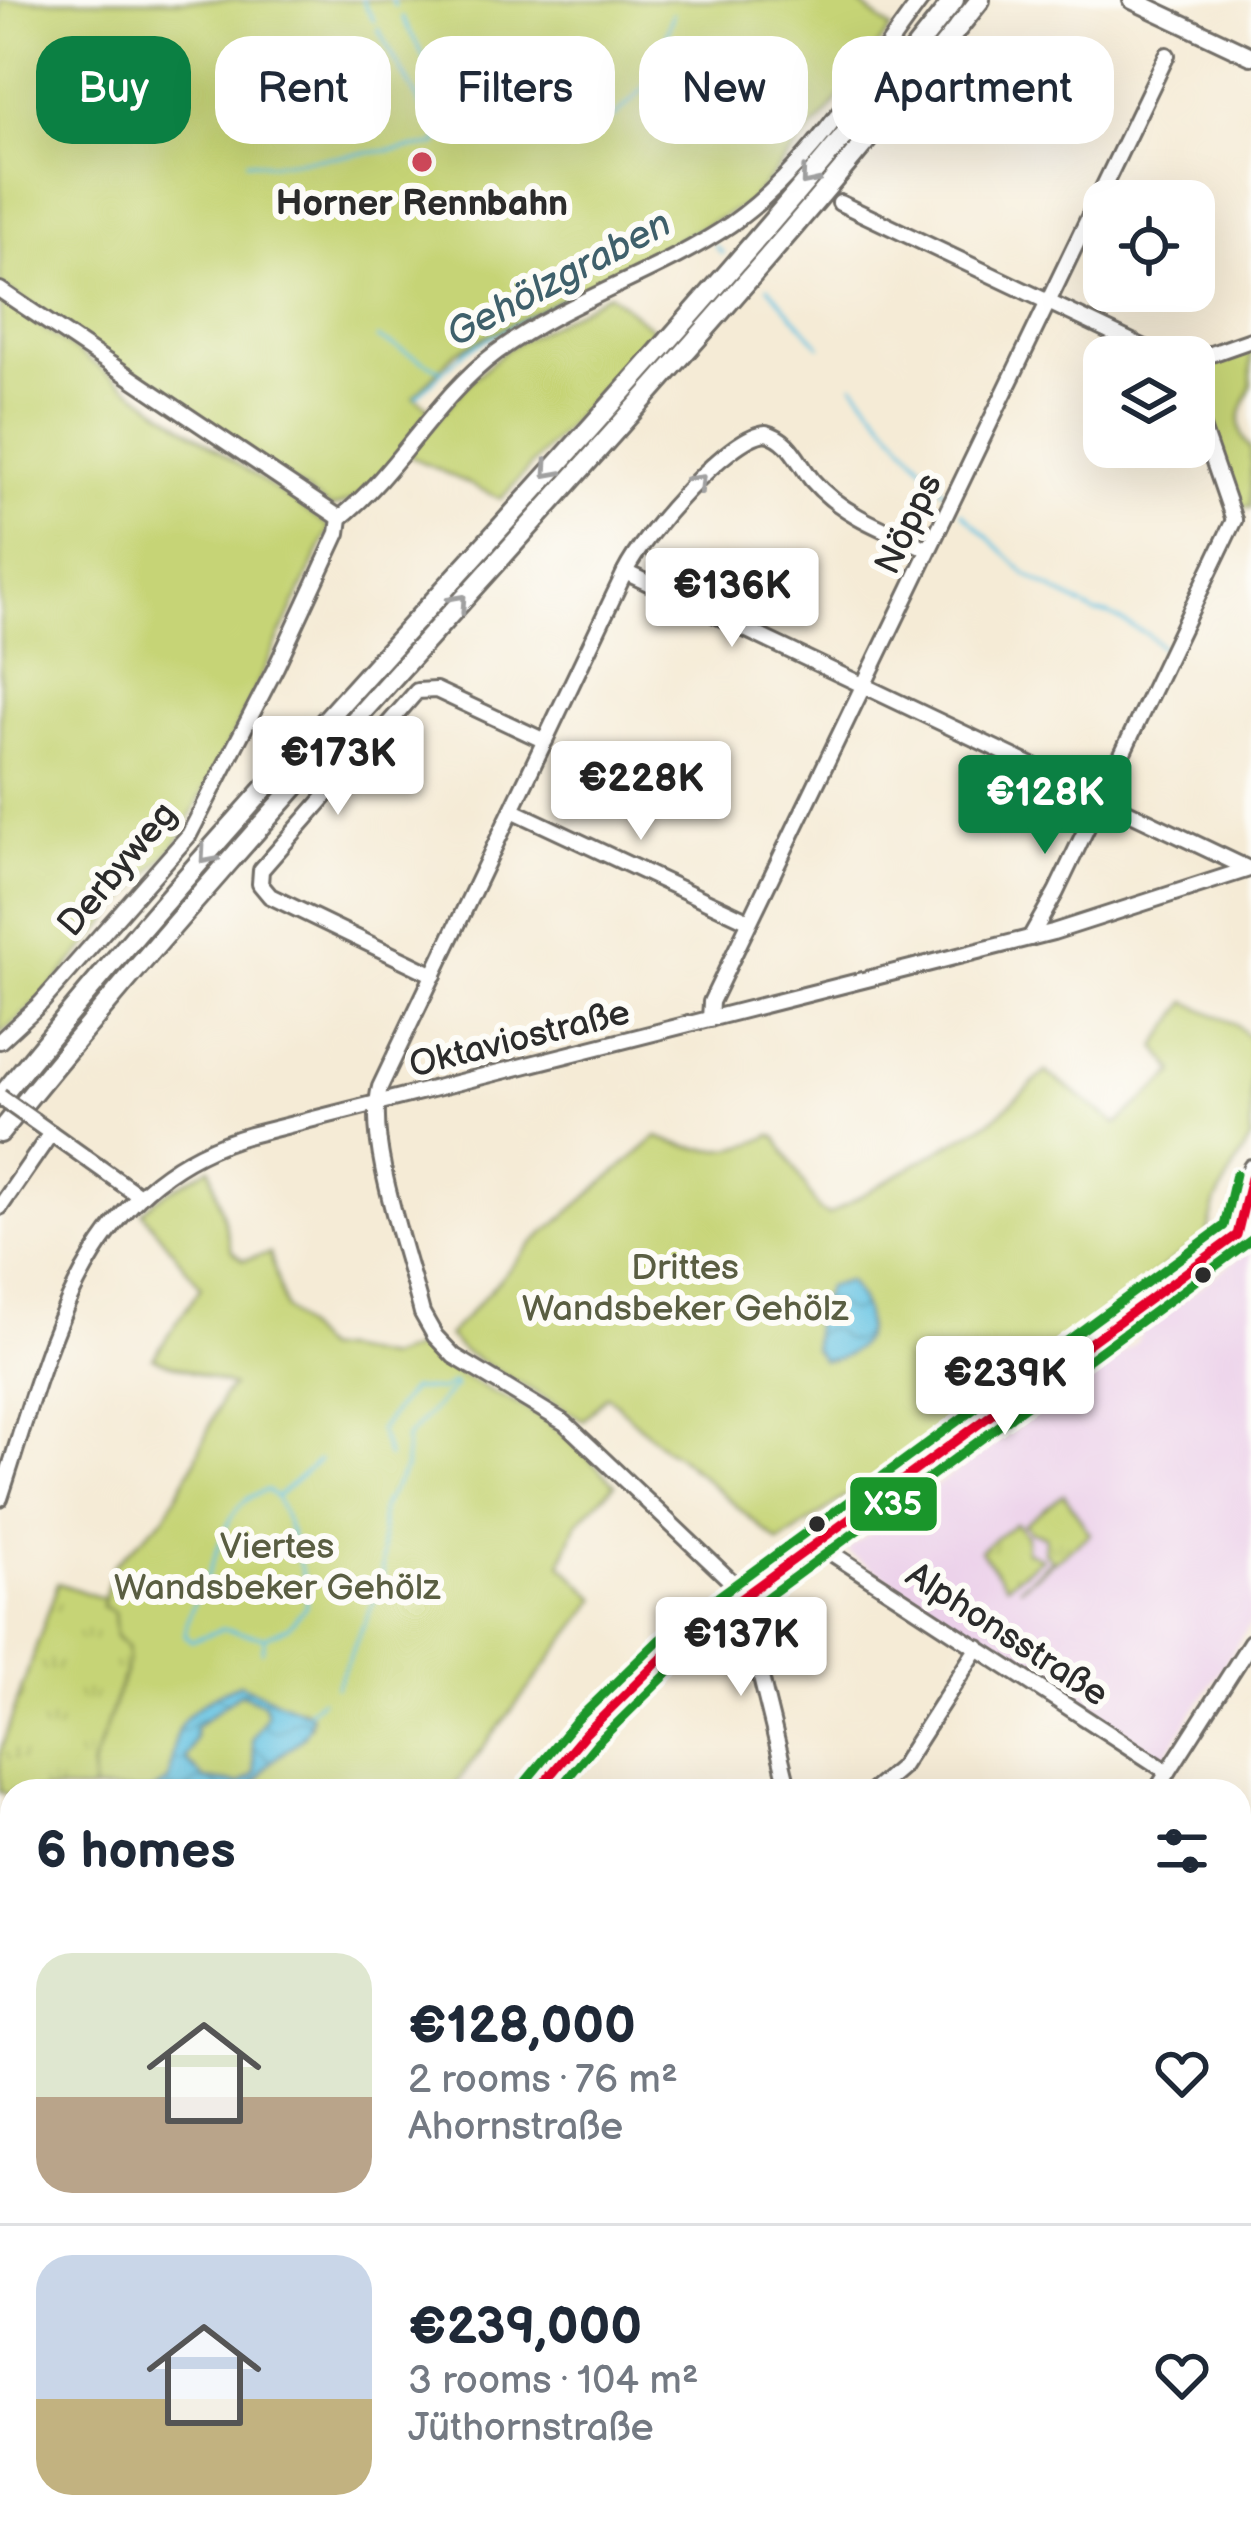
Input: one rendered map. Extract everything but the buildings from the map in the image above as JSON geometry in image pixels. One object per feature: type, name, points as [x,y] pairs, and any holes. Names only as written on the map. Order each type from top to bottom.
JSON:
[{"type":"highway","points":[[0,1097],[219,842],[792,198],[954,0]]},
{"type":"highway","points":[[0,1132],[181,916],[757,271],[980,0]]},
{"type":"main road","points":[[1132,0],[1251,56]]},
{"type":"main road","points":[[548,1779],[637,1682],[741,1596],[1244,1230]]},
{"type":"street","name":"Derbyweg","points":[[0,1041],[41,1003],[189,835],[276,667],[338,533],[340,518],[372,491],[481,365],[512,342],[704,241],[748,211],[798,162],[921,0]]},
{"type":"street","name":"Nöpps","points":[[710,1019],[711,1002],[749,921],[1166,55]]},
{"type":"street","points":[[840,203],[1119,336]]},
{"type":"street","points":[[0,290],[340,518]]},
{"type":"street","points":[[1215,353],[1251,340]]},
{"type":"street","points":[[786,1779],[741,1596],[725,1574],[565,1423],[454,1356],[434,1336],[422,1313],[377,1136],[375,1105],[625,572],[659,522],[713,467],[757,434],[783,440],[813,481],[853,514],[928,549]]},
{"type":"street","points":[[1030,938],[1234,520],[1215,465]]},
{"type":"street","points":[[1234,520],[1251,514]]},
{"type":"street","points":[[625,572],[1250,870]]},
{"type":"street","points":[[434,975],[270,896],[260,884],[261,870],[417,691],[436,690],[545,741]]},
{"type":"street","points":[[512,810],[749,921]]},
{"type":"street","name":"Oktaviostraße","points":[[0,1498],[51,1346],[82,1273],[109,1227],[171,1169],[208,1149],[1030,938],[1250,870]]},
{"type":"street","points":[[0,1097],[138,1195]]},
{"type":"street","points":[[0,1207],[51,1133]]},
{"type":"street","points":[[1244,1230],[1233,1204],[1251,1168]]},
{"type":"street","points":[[1244,1230],[1250,1184]]},
{"type":"street","name":"Alphonsstraße","points":[[818,1539],[833,1554],[1168,1772]]},
{"type":"street","points":[[1164,1779],[1251,1642]]},
{"type":"street","points":[[887,1779],[901,1767],[978,1647]]},
{"type":"shaded area","points":[[1251,1248],[1251,1622],[1164,1758],[848,1549],[1137,1342],[1141,1332]]},
{"type":"green space","name":"Horner Rennbahn","points":[[0,0],[855,0],[891,29],[886,36],[832,36],[832,107],[808,135],[808,36],[639,36],[639,144],[800,144],[747,204],[456,352],[414,397],[430,408],[388,467],[361,494],[331,508],[0,284]]},
{"type":"green space","points":[[609,293],[654,330],[501,499],[407,455],[468,383],[507,349]]},
{"type":"green space","points":[[0,298],[330,528],[179,840],[38,1002],[0,1035]]},
{"type":"green space","points":[[1251,344],[1251,384],[1240,423],[1251,449],[1251,508],[1231,496],[1215,451],[1215,356]]},
{"type":"green space","name":"Drittes Wandsbeker Gehölz","points":[[1187,1002],[1235,1024],[1251,1039],[1251,1138],[1216,1201],[1207,1235],[984,1401],[779,1543],[607,1395],[583,1420],[463,1351],[448,1336],[533,1243],[657,1137],[715,1150],[771,1135],[819,1210],[828,1215],[992,1120],[1046,1072],[1117,1124],[1175,1072],[1156,1047]],"holes":[[[852,1286],[866,1322],[863,1338],[832,1360],[814,1318],[822,1306]]]},
{"type":"green space","name":"Viertes Wandsbeker Gehölz","points":[[210,1167],[232,1251],[243,1260],[270,1253],[285,1308],[323,1350],[387,1358],[425,1345],[460,1375],[552,1426],[615,1484],[577,1523],[561,1564],[597,1599],[459,1779],[259,1779],[269,1762],[311,1724],[311,1715],[240,1684],[178,1731],[169,1779],[93,1779],[92,1766],[128,1663],[127,1647],[116,1636],[114,1612],[102,1606],[113,1566],[165,1516],[222,1397],[232,1386],[153,1358],[201,1287],[142,1212]]},
{"type":"green space","points":[[1064,1494],[1090,1534],[1019,1588],[1052,1560],[1044,1552],[1045,1536],[1030,1532],[1024,1524]]},
{"type":"green space","points":[[1016,1523],[1026,1536],[1026,1551],[1042,1558],[1006,1585],[980,1550]]},
{"type":"green space","points":[[58,1583],[104,1599],[102,1606],[114,1612],[128,1647],[128,1663],[92,1766],[93,1779],[0,1779],[0,1752]]},
{"type":"green space","points":[[240,1693],[264,1703],[267,1715],[252,1739],[255,1773],[247,1779],[204,1779],[185,1759],[195,1727]]},
{"type":"water","points":[[847,1281],[863,1307],[865,1332],[853,1351],[823,1361],[814,1349],[814,1317],[827,1287]]},
{"type":"water","points":[[240,1684],[311,1715],[297,1742],[258,1779],[247,1779],[255,1773],[252,1739],[267,1715],[264,1703],[240,1693],[195,1727],[185,1759],[204,1779],[168,1779],[181,1724],[204,1702]]},
{"type":"waterway","points":[[362,0],[374,21]]},
{"type":"waterway","points":[[392,0],[395,6]]},
{"type":"waterway","points":[[666,36],[673,14]]},
{"type":"waterway","points":[[402,17],[415,41]]},
{"type":"waterway","points":[[247,161],[269,164],[437,145],[439,138],[378,29]]},
{"type":"waterway","points":[[615,116],[639,93]]},
{"type":"waterway","name":"Gehölzgraben","points":[[378,338],[443,371],[466,350],[701,231]]},
{"type":"waterway","name":"Gehölzgraben","points":[[715,246],[723,253]]},
{"type":"waterway","name":"Gehölzgraben","points":[[768,287],[820,346]]},
{"type":"waterway","points":[[416,397],[441,373]]},
{"type":"waterway","name":"Gehölzgraben","points":[[853,384],[944,491]]},
{"type":"waterway","name":"Gehölzgraben","points":[[962,512],[1027,575],[1095,613],[1108,614],[1147,634],[1162,648]]},
{"type":"waterway","points":[[336,1687],[383,1581],[381,1508],[405,1469],[406,1438],[453,1383],[441,1390],[411,1389],[379,1430],[388,1457]]},
{"type":"waterway","points":[[276,1497],[319,1460]]},
{"type":"waterway","points":[[267,1490],[276,1497],[287,1522],[307,1588],[306,1606],[288,1627],[265,1637],[222,1629],[191,1641],[185,1635],[188,1620],[226,1527],[242,1504],[267,1490]]},
{"type":"waterway","points":[[262,1651],[265,1639]]},
{"type":"waterway","points":[[307,1712],[321,1700]]},
{"type":"transit line","points":[[528,1779],[574,1723],[659,1640],[1224,1226],[1236,1174]]},
{"type":"transit line","points":[[547,1779],[669,1651],[1237,1235],[1251,1178]]},
{"type":"transit line","name":"X35","points":[[567,1779],[679,1662],[1251,1240]]},
{"type":"place","name":"Horner Rennbahn","points":[[422,162]]}]
